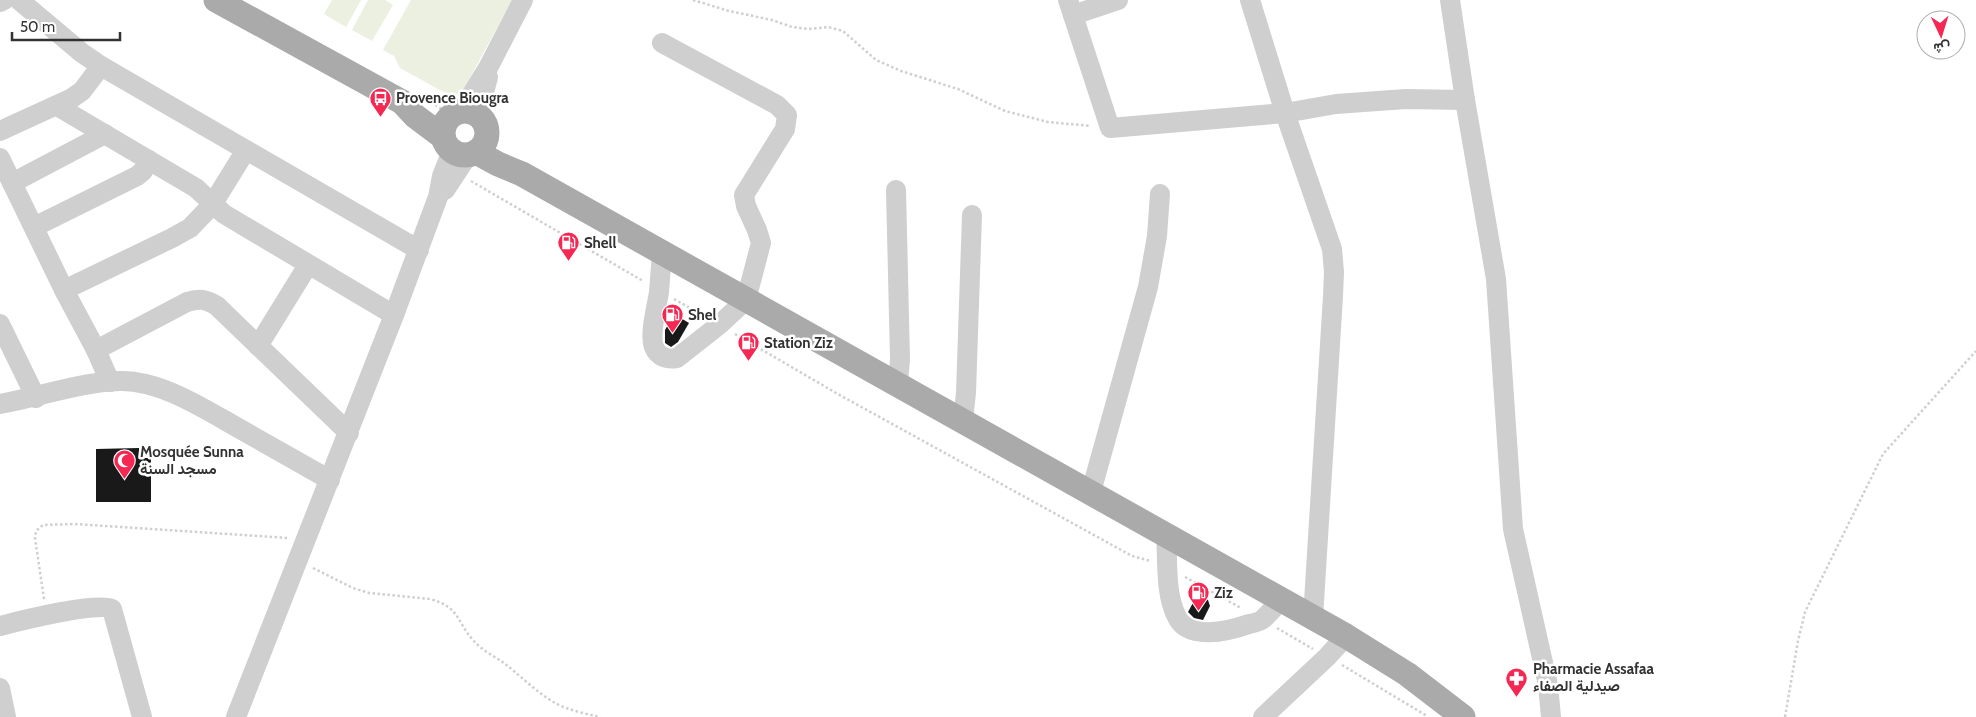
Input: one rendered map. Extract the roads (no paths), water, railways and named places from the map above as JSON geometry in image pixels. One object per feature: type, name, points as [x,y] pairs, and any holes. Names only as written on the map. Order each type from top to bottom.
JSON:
[{"type":"main road","points":[[216,0],[402,102],[427,106],[463,139],[498,164],[522,174],[963,420],[1166,536],[1282,599],[1407,674],[1463,717]]},
{"type":"street","points":[[0,2],[4,0]]},
{"type":"street","points":[[19,0],[82,53],[101,66],[419,250]]},
{"type":"street","points":[[236,717],[305,539],[349,433],[419,250],[438,197],[442,176],[463,139],[485,93],[488,68],[523,0]]},
{"type":"street","points":[[1118,0],[1070,8],[1110,128],[1285,113],[1336,104],[1406,99],[1464,100]]},
{"type":"street","points":[[1250,0],[1285,113],[1325,224],[1332,249],[1334,272],[1313,618]]},
{"type":"street","points":[[1450,0],[1464,100],[1489,233],[1499,304],[1513,529],[1548,685],[1551,717]]},
{"type":"street","points":[[662,43],[777,105],[787,114],[785,128],[744,195],[746,206],[761,243],[746,300],[719,325],[677,358],[671,359],[665,358],[654,347],[653,342],[662,253]]},
{"type":"street","points":[[0,131],[57,106],[82,91],[101,66]]},
{"type":"street","points":[[57,106],[196,188],[224,214],[394,315]]},
{"type":"street","points":[[12,182],[105,134]]},
{"type":"street","points":[[64,290],[183,233],[201,218],[212,204],[246,150]]},
{"type":"street","points":[[0,158],[64,290],[96,350],[110,382]]},
{"type":"street","points":[[34,228],[137,176],[143,171],[148,160]]},
{"type":"street","points":[[896,190],[900,359],[898,384]]},
{"type":"street","points":[[1091,492],[1148,287],[1160,194]]},
{"type":"street","points":[[963,420],[966,393],[972,215]]},
{"type":"street","points":[[258,346],[308,265]]},
{"type":"street","points":[[96,350],[187,302],[199,298],[217,306],[349,433]]},
{"type":"street","points":[[0,324],[36,398]]},
{"type":"street","points":[[0,404],[110,382],[121,381],[145,385],[183,398],[330,480]]},
{"type":"street","points":[[1166,536],[1172,604],[1178,620],[1184,625],[1198,631],[1218,632],[1232,630],[1262,620],[1282,599]]},
{"type":"street","points":[[0,626],[102,606],[112,609],[142,717]]},
{"type":"street","points":[[1263,717],[1327,657],[1346,636]]},
{"type":"street","points":[[0,688],[6,717]]},
{"type":"place","name":"Provence Biougra","points":[[380,117]]},
{"type":"place","name":"Shell","points":[[568,262]]},
{"type":"place","name":"Shel","points":[[672,334]]},
{"type":"place","name":"Station Ziz","points":[[748,362]]},
{"type":"place","name":"Mosquée Sunna مسجد السنة","points":[[124,480]]},
{"type":"place","name":"Ziz","points":[[1198,612]]},
{"type":"place","name":"Pharmacie Assafaa صيدلية الصفاء","points":[[1517,697]]}]
